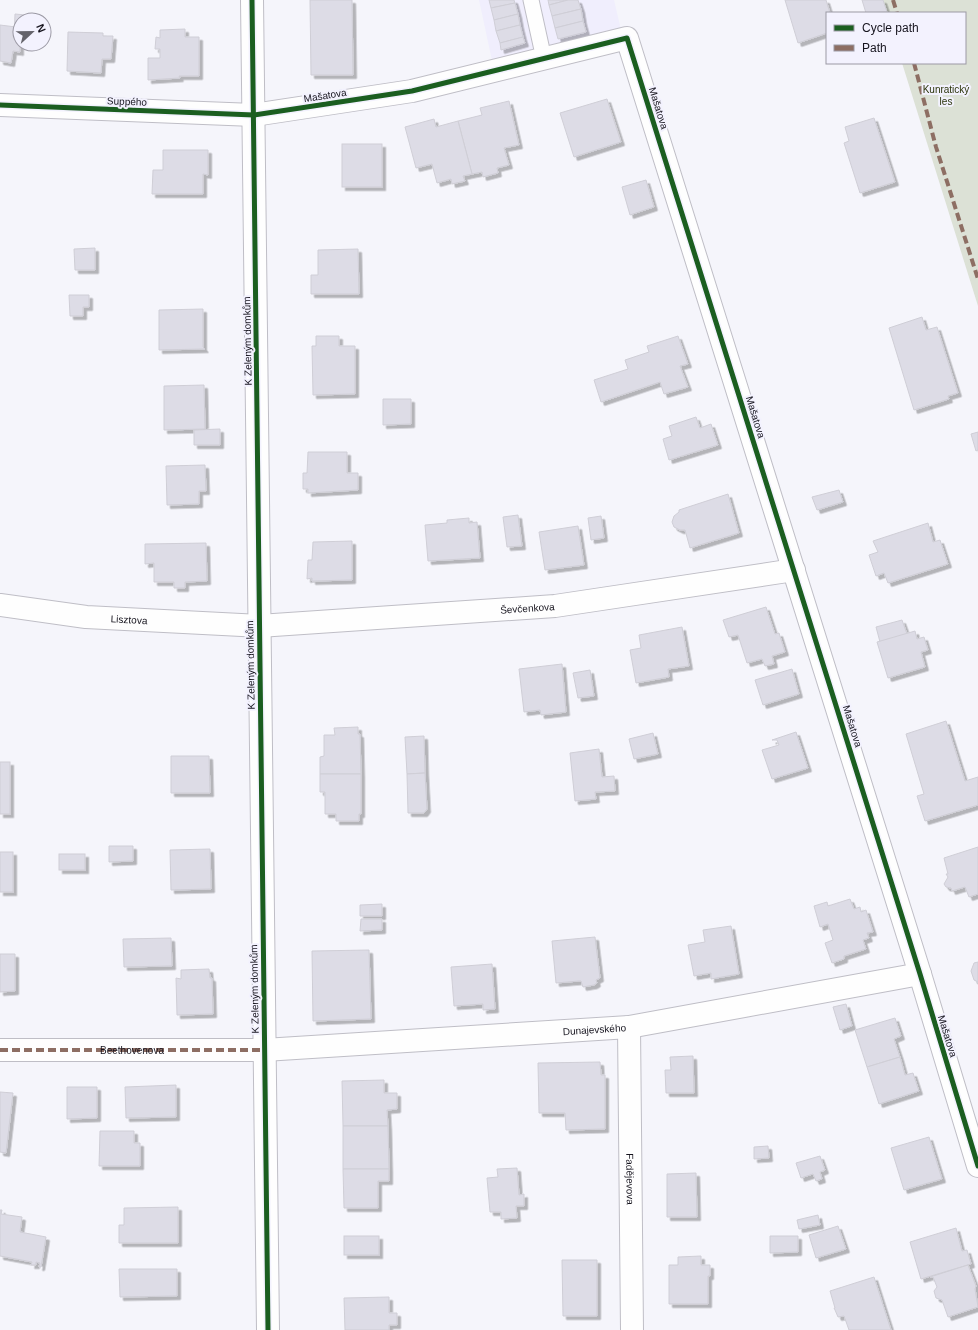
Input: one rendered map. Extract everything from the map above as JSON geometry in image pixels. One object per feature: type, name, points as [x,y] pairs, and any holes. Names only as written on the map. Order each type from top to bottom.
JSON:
[{"type":"street","name":"K Zeleným domkům","points":[[252,0],[268,1330]]},
{"type":"street","name":"Mašatova","points":[[254,115],[412,91],[627,38],[920,974],[978,1166]]},
{"type":"street","name":"Suppého","points":[[0,105],[254,115]]},
{"type":"street","name":"Ševčenkova","points":[[259,626],[555,606],[794,570]]},
{"type":"street","name":"Lisztova","points":[[0,605],[86,617],[259,626]]},
{"type":"street","name":"Dunajevského","points":[[264,1050],[629,1027],[920,974]]},
{"type":"street","name":"Fadějevova","points":[[629,1027],[632,1330]]},
{"type":"street","name":"Beethovenova","points":[[0,1050],[264,1050]]},
{"type":"lane","points":[[531,0],[544,59]]},
{"type":"shaded area","points":[[479,0],[614,0],[621,30],[493,65]]},
{"type":"green space","name":"Kunratický les","points":[[883,0],[978,0],[978,306],[902,64],[966,64],[966,12],[887,12]]},
{"type":"building","points":[[310,0],[352,0],[353,75],[311,75]]},
{"type":"building","points":[[489,0],[514,0],[515,3],[491,8]]},
{"type":"building","points":[[548,0],[568,0],[549,5]]},
{"type":"building","points":[[568,0],[578,0],[581,9],[552,16],[549,5]]},
{"type":"building","points":[[785,0],[826,0],[830,12],[826,12],[826,33],[798,43]]},
{"type":"building","points":[[862,0],[883,0],[887,12],[866,12]]},
{"type":"building","points":[[515,3],[518,14],[494,20],[491,8]]},
{"type":"building","points":[[581,9],[583,21],[555,28],[552,16]]},
{"type":"building","points":[[518,14],[520,25],[496,31],[494,20]]},
{"type":"building","points":[[583,21],[586,32],[558,39],[555,28]]},
{"type":"building","points":[[0,25],[12,26],[13,52],[11,63],[0,61]]},
{"type":"building","points":[[520,25],[523,37],[500,43],[496,31]]},
{"type":"building","points":[[185,29],[185,37],[199,37],[199,76],[179,76],[180,78],[148,80],[148,58],[160,58],[160,49],[155,49],[156,37],[160,38],[160,30]]},
{"type":"building","points":[[68,32],[103,33],[103,36],[113,36],[111,59],[102,59],[101,73],[67,71]]},
{"type":"building","points":[[523,37],[525,43],[501,50],[500,43]]},
{"type":"building","points":[[607,99],[621,142],[574,157],[560,113]]},
{"type":"building","points":[[509,101],[519,145],[504,148],[509,165],[497,168],[498,173],[483,177],[482,172],[472,174],[458,121],[482,115],[480,108]]},
{"type":"building","points":[[874,118],[895,182],[860,193],[844,143],[849,141],[845,127]]},
{"type":"building","points":[[434,119],[436,127],[458,121],[472,174],[463,176],[465,181],[452,184],[451,179],[437,183],[432,164],[416,168],[405,127]]},
{"type":"building","points":[[342,144],[382,144],[382,187],[342,187]]},
{"type":"building","points":[[163,150],[208,150],[208,175],[203,174],[203,194],[152,194],[153,170],[163,170]]},
{"type":"building","points":[[646,180],[654,207],[630,215],[622,187]]},
{"type":"building","points":[[95,248],[95,270],[75,270],[74,249]]},
{"type":"building","points":[[358,249],[359,294],[311,294],[311,275],[318,275],[318,250]]},
{"type":"building","points":[[69,295],[89,295],[89,307],[83,307],[83,316],[70,316]]},
{"type":"building","points":[[203,309],[203,347],[205,349],[159,350],[159,310]]},
{"type":"building","points":[[922,317],[926,330],[937,327],[958,393],[948,396],[949,399],[914,410],[889,328]]},
{"type":"building","points":[[316,336],[339,336],[339,346],[355,346],[355,394],[313,395],[312,346],[316,346]]},
{"type":"building","points":[[678,336],[688,364],[680,366],[688,387],[664,394],[660,382],[601,402],[594,380],[628,369],[625,360],[649,352],[647,346]]},
{"type":"building","points":[[204,385],[205,429],[164,430],[164,386]]},
{"type":"building","points":[[383,399],[411,399],[411,424],[383,425]]},
{"type":"building","points":[[696,417],[700,428],[711,424],[718,445],[669,460],[663,439],[672,436],[669,426]]},
{"type":"building","points":[[220,429],[220,445],[194,445],[194,430]]},
{"type":"building","points":[[978,432],[978,450],[976,451],[971,434]]},
{"type":"building","points":[[308,452],[347,452],[347,473],[358,473],[358,490],[308,493],[308,489],[303,489],[303,473],[307,473]]},
{"type":"building","points":[[205,465],[206,491],[199,491],[199,504],[167,505],[166,466]]},
{"type":"building","points":[[839,490],[843,502],[817,510],[812,497]]},
{"type":"building","points":[[728,494],[739,533],[690,548],[685,530],[680,530],[674,527],[672,522],[674,516],[679,512],[679,510]]},
{"type":"building","points":[[518,515],[522,546],[507,547],[503,517]]},
{"type":"building","points":[[601,516],[604,538],[591,540],[588,518]]},
{"type":"building","points":[[469,518],[469,523],[477,522],[480,558],[428,561],[425,525],[447,523],[447,520]]},
{"type":"building","points":[[928,523],[933,542],[940,540],[948,564],[888,583],[884,573],[876,576],[869,555],[878,552],[873,541]]},
{"type":"building","points":[[578,526],[584,565],[545,570],[539,532]]},
{"type":"building","points":[[352,541],[352,580],[312,581],[312,578],[307,579],[308,560],[312,560],[313,542]]},
{"type":"building","points":[[206,543],[207,581],[185,582],[185,588],[174,588],[174,582],[154,582],[154,563],[145,564],[145,544]]},
{"type":"building","points":[[766,607],[775,634],[779,633],[785,652],[772,656],[774,664],[765,666],[762,659],[747,663],[738,635],[729,637],[723,620]]},
{"type":"building","points":[[902,620],[907,634],[880,642],[876,627]]},
{"type":"building","points":[[682,627],[689,666],[668,669],[669,677],[636,683],[630,650],[641,648],[639,635]]},
{"type":"building","points":[[915,631],[917,639],[924,637],[928,650],[921,652],[925,667],[888,678],[877,642]]},
{"type":"building","points":[[562,664],[566,712],[541,715],[540,710],[524,712],[519,669]]},
{"type":"building","points":[[792,669],[799,694],[763,705],[755,680]]},
{"type":"building","points":[[590,670],[594,696],[578,698],[573,673]]},
{"type":"building","points":[[946,721],[965,781],[978,777],[978,805],[925,821],[917,796],[924,794],[906,734]]},
{"type":"building","points":[[358,727],[358,734],[360,734],[361,774],[320,774],[320,757],[324,756],[324,735],[335,735],[334,728]]},
{"type":"building","points":[[796,732],[808,768],[772,779],[762,750],[779,745],[777,740],[772,740]]},
{"type":"building","points":[[653,733],[658,754],[634,759],[629,739]]},
{"type":"building","points":[[424,736],[425,773],[407,774],[405,737]]},
{"type":"building","points":[[599,749],[602,777],[614,776],[615,791],[595,792],[596,799],[575,801],[570,753]]},
{"type":"building","points":[[171,756],[209,756],[210,793],[171,793]]},
{"type":"building","points":[[0,762],[10,762],[10,814],[0,814]]},
{"type":"building","points":[[425,773],[427,809],[424,813],[408,813],[407,774]]},
{"type":"building","points":[[320,774],[361,774],[361,814],[359,814],[359,821],[336,821],[336,814],[325,814],[325,792],[320,792]]},
{"type":"building","points":[[109,846],[133,846],[133,861],[109,862]]},
{"type":"building","points":[[978,847],[978,894],[969,897],[965,887],[952,891],[951,888],[946,887],[944,884],[948,877],[946,874],[948,874],[944,858]]},
{"type":"building","points":[[210,849],[211,889],[171,890],[170,850]]},
{"type":"building","points":[[0,852],[13,852],[13,892],[0,892]]},
{"type":"building","points":[[59,854],[85,854],[85,870],[59,870]]},
{"type":"building","points":[[850,899],[854,909],[860,907],[861,912],[866,910],[873,932],[867,933],[869,938],[863,940],[866,949],[844,956],[844,959],[832,963],[825,943],[833,940],[828,924],[820,927],[814,906],[827,902],[828,906]]},
{"type":"building","points":[[382,904],[382,916],[360,916],[360,905]]},
{"type":"building","points":[[361,919],[382,919],[382,930],[360,931]]},
{"type":"building","points":[[731,926],[739,974],[711,979],[711,973],[694,976],[688,945],[705,942],[703,930]]},
{"type":"building","points":[[595,937],[600,978],[596,980],[597,983],[583,987],[581,981],[556,983],[552,941]]},
{"type":"building","points":[[171,938],[172,966],[124,967],[123,939]]},
{"type":"building","points":[[369,950],[371,1019],[313,1021],[312,951]]},
{"type":"building","points":[[0,954],[15,954],[15,991],[0,992]]},
{"type":"building","points":[[978,962],[978,982],[974,980],[971,971],[974,963]]},
{"type":"building","points":[[492,964],[495,1009],[483,1010],[483,1004],[454,1006],[451,967]]},
{"type":"building","points":[[209,969],[210,978],[212,978],[213,1014],[177,1015],[176,978],[181,979],[181,970]]},
{"type":"building","points":[[846,1004],[852,1026],[840,1030],[833,1007]]},
{"type":"building","points":[[895,1018],[901,1036],[894,1039],[900,1057],[867,1067],[855,1030]]},
{"type":"building","points":[[693,1056],[694,1093],[666,1093],[665,1070],[671,1070],[670,1057]]},
{"type":"building","points":[[900,1057],[905,1075],[913,1073],[919,1091],[879,1104],[867,1067]]},
{"type":"building","points":[[600,1062],[601,1075],[605,1075],[605,1129],[566,1130],[565,1113],[539,1113],[538,1063]]},
{"type":"building","points":[[384,1080],[384,1093],[397,1093],[397,1109],[387,1110],[388,1126],[343,1126],[342,1081]]},
{"type":"building","points":[[176,1085],[176,1117],[126,1118],[125,1087]]},
{"type":"building","points":[[67,1087],[97,1087],[97,1118],[67,1119]]},
{"type":"building","points":[[0,1092],[13,1093],[6,1153],[0,1152]]},
{"type":"building","points":[[343,1126],[388,1126],[389,1169],[343,1169]]},
{"type":"building","points":[[100,1131],[134,1131],[134,1143],[140,1143],[140,1166],[99,1166]]},
{"type":"building","points":[[929,1137],[942,1179],[904,1190],[891,1148]]},
{"type":"building","points":[[768,1146],[769,1158],[754,1159],[754,1147]]},
{"type":"building","points":[[820,1156],[825,1170],[820,1172],[822,1179],[816,1181],[813,1174],[801,1178],[796,1163]]},
{"type":"building","points":[[517,1168],[519,1195],[524,1194],[524,1206],[516,1206],[517,1218],[501,1219],[501,1212],[490,1212],[487,1178],[498,1177],[497,1169]]},
{"type":"building","points":[[343,1169],[389,1169],[389,1181],[378,1181],[378,1208],[344,1208]]},
{"type":"building","points":[[696,1173],[697,1217],[667,1217],[667,1174]]},
{"type":"building","points":[[178,1207],[178,1243],[119,1243],[119,1225],[124,1225],[124,1208]]},
{"type":"building","points":[[0,1210],[2,1210],[1,1214],[22,1217],[20,1232],[46,1237],[41,1267],[39,1267],[40,1263],[36,1262],[36,1265],[31,1265],[32,1262],[0,1256]]},
{"type":"building","points":[[818,1215],[820,1225],[799,1229],[797,1220]]},
{"type":"building","points":[[838,1226],[846,1249],[816,1258],[809,1235]]},
{"type":"building","points":[[956,1228],[962,1251],[967,1250],[971,1264],[921,1279],[910,1242]]},
{"type":"building","points":[[344,1236],[379,1236],[379,1255],[344,1255]]},
{"type":"building","points":[[770,1236],[798,1236],[798,1252],[770,1253]]},
{"type":"building","points":[[701,1256],[701,1265],[710,1265],[710,1276],[708,1276],[708,1304],[669,1304],[669,1265],[678,1265],[678,1257]]},
{"type":"building","points":[[562,1260],[597,1260],[597,1316],[563,1316]]},
{"type":"building","points":[[968,1265],[976,1286],[975,1289],[978,1307],[948,1317],[942,1300],[936,1298],[934,1291],[937,1287],[933,1277],[930,1277]]},
{"type":"building","points":[[119,1269],[177,1269],[177,1296],[120,1297]]},
{"type":"building","points":[[874,1277],[891,1330],[849,1330],[844,1316],[838,1317],[830,1291]]},
{"type":"building","points":[[389,1297],[389,1313],[397,1313],[397,1325],[389,1325],[389,1330],[345,1330],[344,1298]]},
{"type":"marked path","points":[[893,0],[897,12]]},
{"type":"marked path","points":[[914,64],[936,147],[978,279]]},
{"type":"marked path","points":[[0,1050],[264,1050]]},
{"type":"cycle path","points":[[252,0],[268,1330]]},
{"type":"cycle path","points":[[0,105],[254,115],[412,91],[627,38],[920,974],[978,1166]]}]
